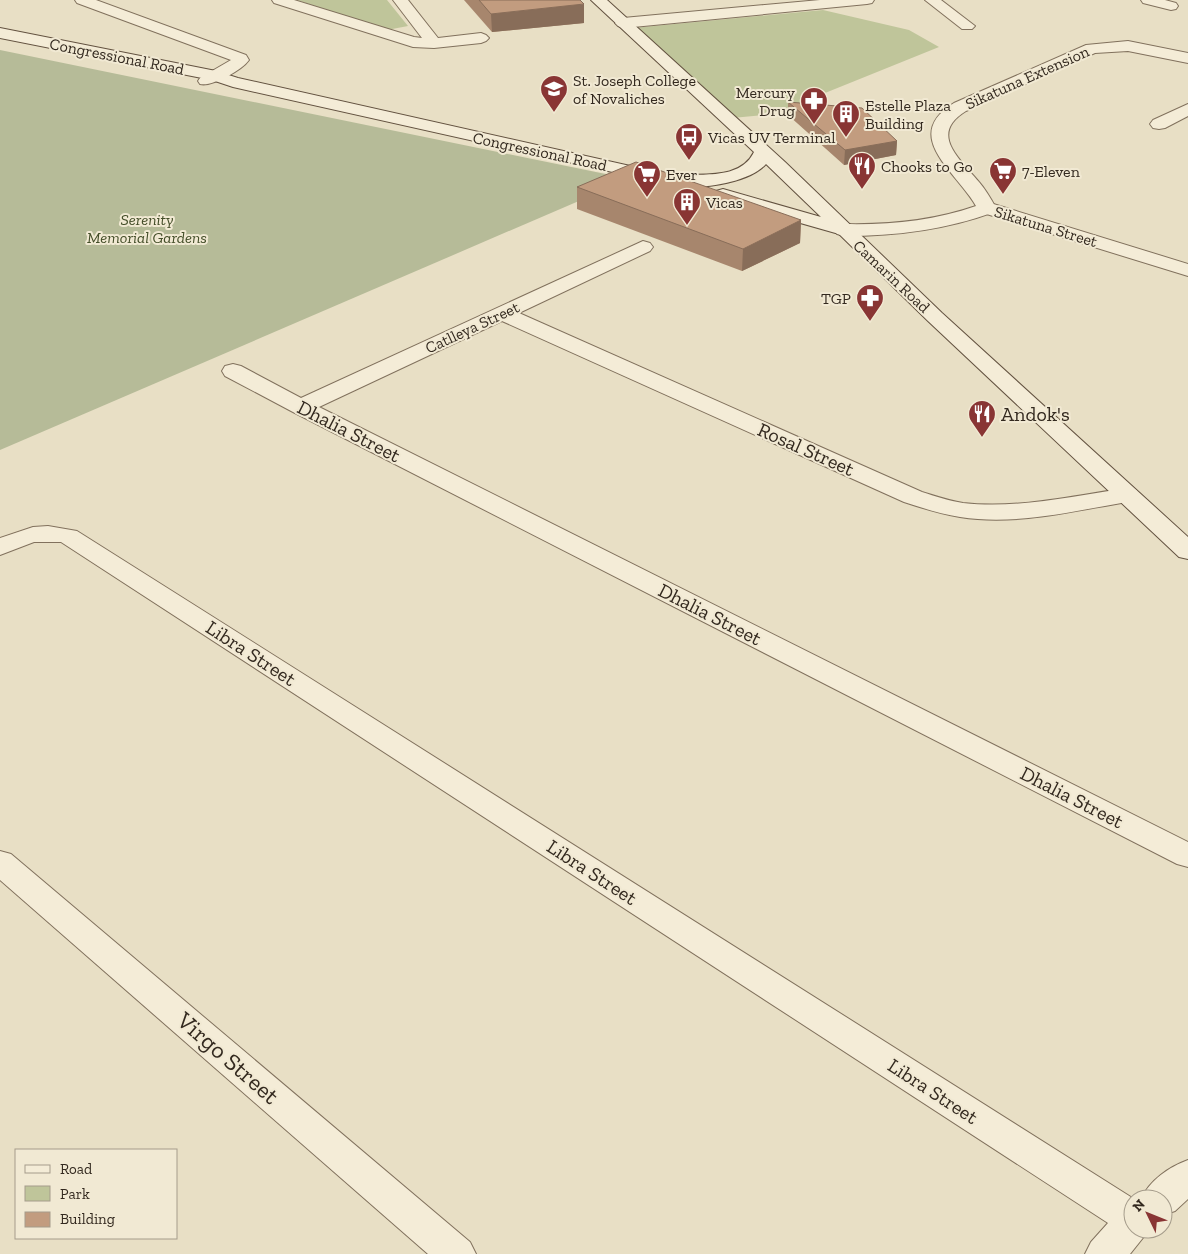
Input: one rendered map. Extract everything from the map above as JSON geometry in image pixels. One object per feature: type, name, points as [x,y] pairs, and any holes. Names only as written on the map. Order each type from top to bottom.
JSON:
[{"type":"street","points":[[82,0],[240,58],[238,63],[218,80]]},
{"type":"street","points":[[279,0],[397,39],[434,43],[481,38]]},
{"type":"street","points":[[400,0],[434,43]]},
{"type":"street","name":"Camarin Road","points":[[598,0],[779,166],[844,230],[1188,551]]},
{"type":"street","points":[[623,23],[867,0]]},
{"type":"street","points":[[932,0],[967,26]]},
{"type":"street","points":[[1148,0],[1171,6]]},
{"type":"street","name":"Congressional Road","points":[[0,33],[675,181],[844,230]]},
{"type":"street","name":"Congressional Road","points":[[0,44],[218,80]]},
{"type":"street","name":"Sikatuna Extension","points":[[987,208],[974,188],[952,164],[943,149],[940,134],[944,119],[960,107],[1092,48],[1109,45],[1128,46],[1188,58]]},
{"type":"street","points":[[1159,124],[1188,109]]},
{"type":"street","points":[[675,181],[711,180],[741,173],[758,163],[763,152]]},
{"type":"street","points":[[703,189],[748,182],[766,175],[779,166]]},
{"type":"street","name":"Sikatuna Street","points":[[844,230],[881,231],[927,226],[961,219],[987,208],[1188,270]]},
{"type":"street","name":"Catlleya Street","points":[[301,407],[643,247]]},
{"type":"street","name":"Rosal Street","points":[[501,314],[913,497],[936,504],[962,510],[989,511],[1052,506],[1127,495]]},
{"type":"street","name":"Dhalia Street","points":[[234,371],[301,407],[1188,856]]},
{"type":"street","name":"Libra Street","points":[[0,547],[29,534],[48,532],[68,536],[1123,1215]]},
{"type":"street","name":"Virgo Street","points":[[0,862],[456,1254]]},
{"type":"street","points":[[1173,1189],[1188,1176]]},
{"type":"street","points":[[1104,1254],[1123,1232]]},
{"type":"green space","points":[[297,0],[387,0],[408,26],[387,30]]},
{"type":"green space","points":[[823,10],[909,30],[939,47],[773,114],[732,118],[633,28]]},
{"type":"green space","name":"Serenity Memorial Gardens","points":[[0,50],[630,179],[0,450]]},
{"type":"building","points":[[479,0],[580,0],[584,4],[491,14]]},
{"type":"building","points":[[788,102],[862,108],[897,141],[845,150]]},
{"type":"building","points":[[636,162],[801,220],[743,249],[577,187]]},
{"type":"place","name":"St. Joseph College of Novaliches","points":[[554,113]]},
{"type":"place","name":"Mercury Drug","points":[[814,125]]},
{"type":"place","name":"Estelle Plaza Building","points":[[846,138]]},
{"type":"place","name":"Vicas UV Terminal","points":[[689,161]]},
{"type":"place","name":"Chooks to Go","points":[[862,190]]},
{"type":"place","name":"7-Eleven","points":[[1003,195]]},
{"type":"place","name":"Ever","points":[[647,198]]},
{"type":"place","name":"Vicas","points":[[687,226]]},
{"type":"place","name":"TGP","points":[[870,322]]},
{"type":"place","name":"Andok's","points":[[982,438]]}]
